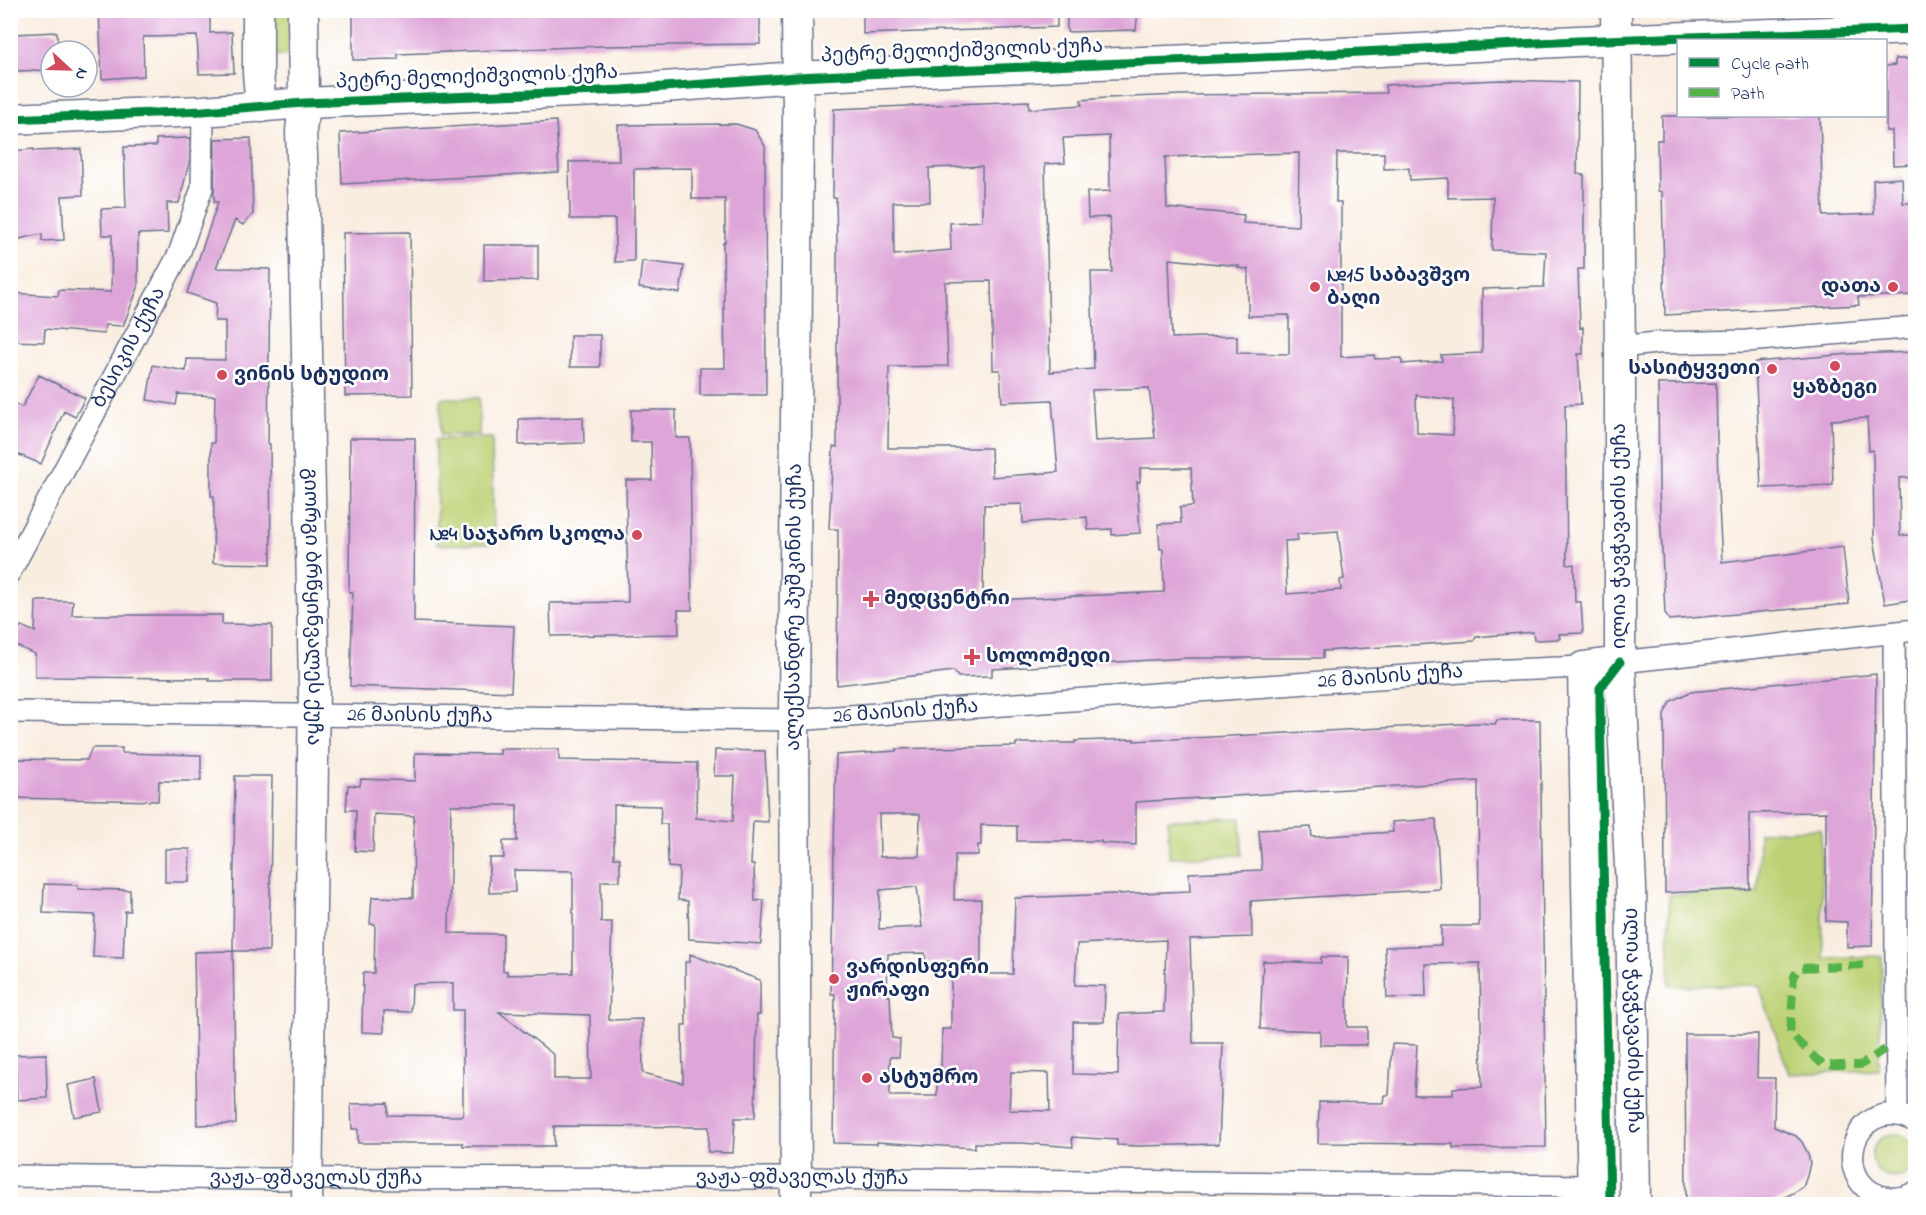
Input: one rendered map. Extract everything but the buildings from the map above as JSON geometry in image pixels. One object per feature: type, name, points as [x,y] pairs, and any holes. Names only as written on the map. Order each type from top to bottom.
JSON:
[{"type":"street","points":[[258,10],[258,73],[261,107]]},
{"type":"street","name":"გიორგი ბრწყინვალეს ქუჩა","points":[[303,10],[304,103],[301,130],[313,716],[307,1192]]},
{"type":"street","name":"ალექსანდრე პუშკინის ქუჩა","points":[[795,1191],[796,10]]},
{"type":"street","name":"ილია ჭავჭავაძის ქუჩა","points":[[1616,10],[1620,347],[1620,662],[1631,887],[1635,1204]]},
{"type":"street","name":"პეტრე მელიქიშვილის ქუჩა","points":[[10,119],[203,111],[304,103],[623,90],[797,77],[1616,40],[1916,29]]},
{"type":"street","name":"ბესიკის ქუჩა","points":[[10,572],[179,254],[202,188],[203,111]]},
{"type":"street","points":[[1620,347],[1746,341],[1916,327]]},
{"type":"street","points":[[1593,1196],[1583,667],[1916,630]]},
{"type":"street","points":[[1894,633],[1906,1118],[1877,1118],[1861,1129],[1852,1147],[1852,1167],[1861,1184],[1877,1196],[1903,1198]]},
{"type":"street","name":"26 მაისის ქუჩა","points":[[10,712],[794,720],[1450,673],[1583,667]]},
{"type":"street","name":"ვაჟა-ფშაველას ქუჩა","points":[[10,1176],[307,1192],[795,1191],[1593,1196]]},
{"type":"green space","points":[[274,11],[294,11],[294,51],[288,56],[275,55],[270,51],[270,17]]},
{"type":"green space","points":[[441,398],[479,398],[479,435],[441,435]]},
{"type":"green space","points":[[492,438],[494,544],[437,545],[436,439]]},
{"type":"green space","points":[[1241,818],[1242,855],[1169,857],[1168,820]]},
{"type":"green space","points":[[1821,829],[1823,958],[1882,956],[1879,1070],[1789,1074],[1759,985],[1669,986],[1669,895],[1758,892],[1759,832]]},
{"type":"green space","points":[[1894,1134],[1903,1135],[1910,1140],[1915,1147],[1915,1165],[1910,1172],[1903,1177],[1894,1178],[1885,1177],[1878,1172],[1873,1165],[1872,1156],[1873,1147],[1878,1140],[1885,1135]]},
{"type":"marked path","points":[[1863,965],[1799,968],[1794,976],[1790,1034],[1823,1065],[1861,1065],[1885,1049]]},
{"type":"cycle path","points":[[10,119],[203,111],[304,103],[623,90],[797,77],[1577,41],[1916,29]]},
{"type":"cycle path","points":[[1610,1204],[1600,688],[1620,662]]},
{"type":"place","name":"№15 საბავშვო ბაღი","points":[[1315,287]]},
{"type":"place","name":"დათა","points":[[1893,287]]},
{"type":"place","name":"ყაზბეგი","points":[[1835,366]]},
{"type":"place","name":"სასიტყვეთი","points":[[1772,369]]},
{"type":"place","name":"ვინის სტუდიო","points":[[222,375]]},
{"type":"place","name":"№4 საჯარო სკოლა","points":[[637,535]]},
{"type":"place","name":"მედცენტრი","points":[[871,599]]},
{"type":"place","name":"სოლომედი","points":[[972,657]]},
{"type":"place","name":"ვარდისფერი ჟირაფი","points":[[834,979]]},
{"type":"place","name":"ასტუმრო","points":[[867,1078]]}]
